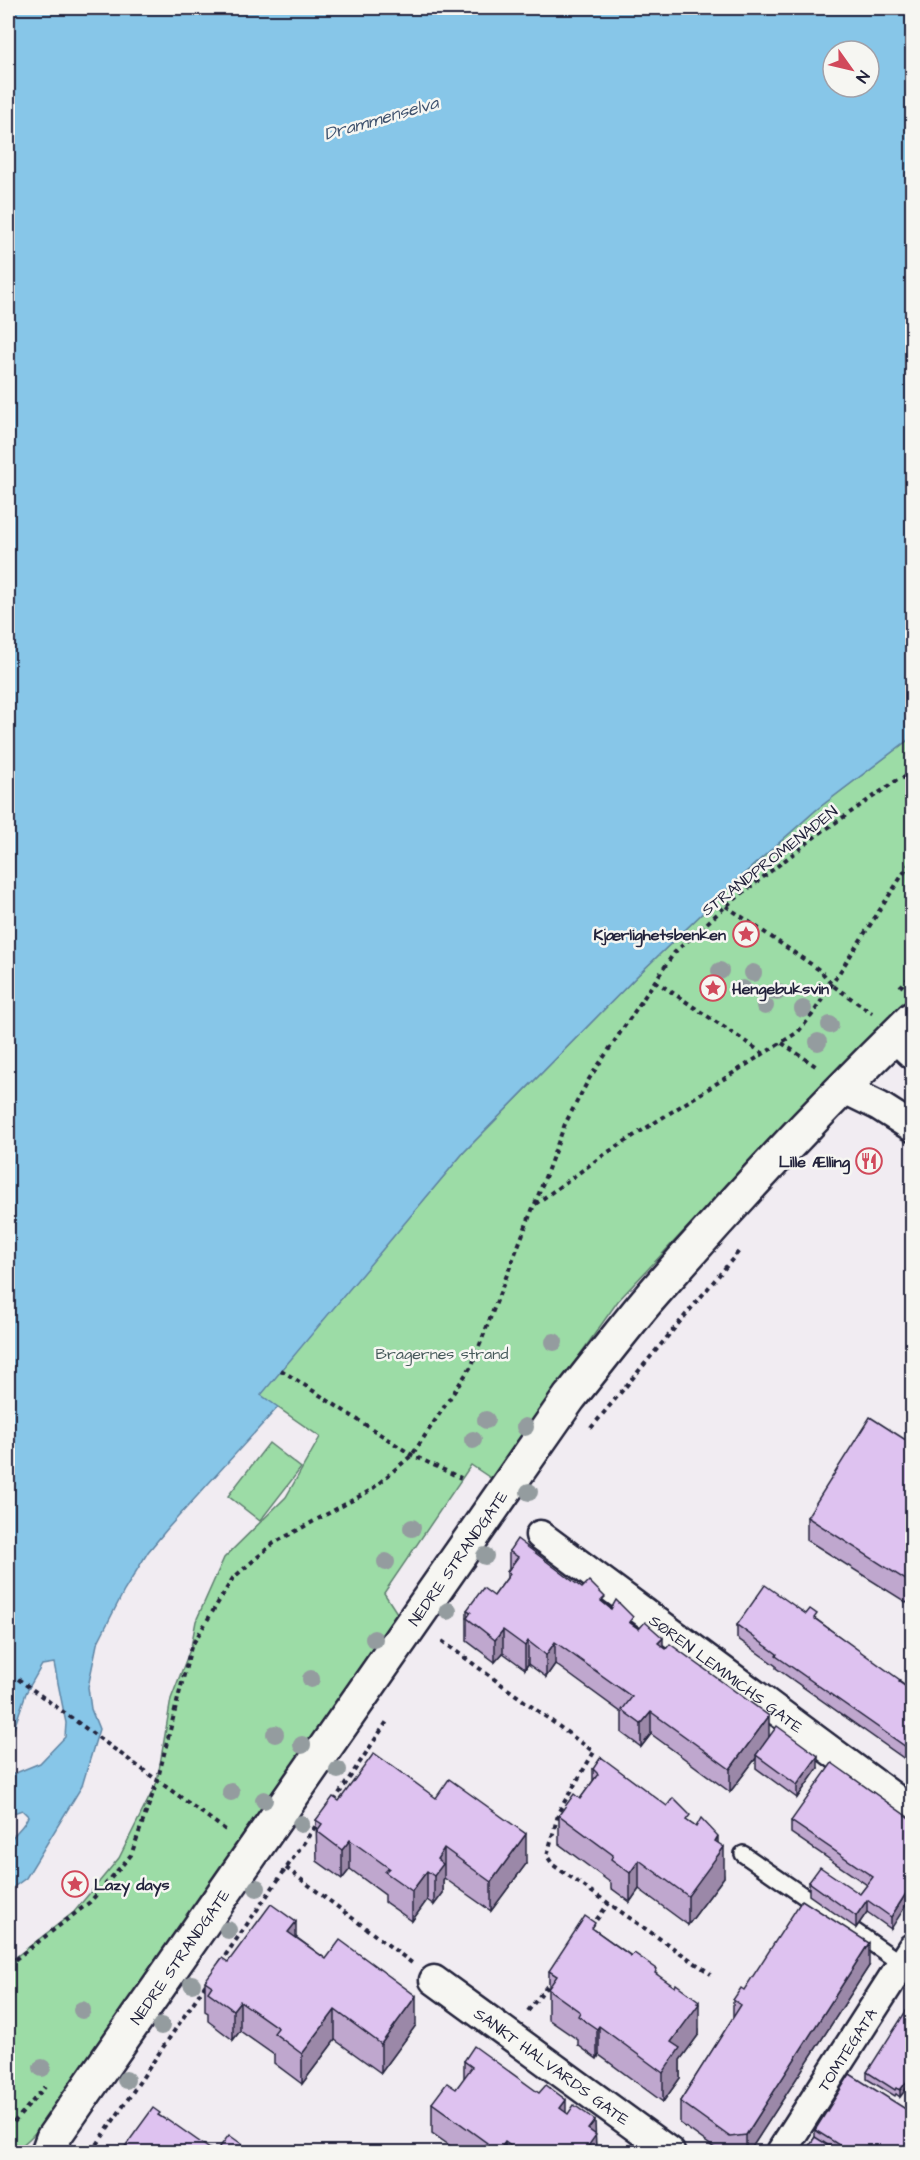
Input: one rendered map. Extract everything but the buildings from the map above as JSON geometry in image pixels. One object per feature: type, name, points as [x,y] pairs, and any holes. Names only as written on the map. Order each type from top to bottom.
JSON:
[{"type":"street","name":"NEDRE STRANDGATE","points":[[44,2148],[569,1398],[645,1303],[763,1171],[898,1031]]},
{"type":"street","points":[[842,1088],[879,1106],[912,1127]]},
{"type":"street","name":"SØREN LEMMICHS GATE","points":[[540,1535],[912,1811]]},
{"type":"street","name":"TOMTEGATA","points":[[781,2152],[907,1956]]},
{"type":"street","name":"SANKT HALVARDS GATE","points":[[434,1980],[670,2152]]},
{"type":"lane","points":[[743,1854],[907,1956]]},
{"type":"path","name":"STRANDPROMENADEN","points":[[8,1965],[90,1902],[131,1855],[157,1782],[191,1647],[233,1578],[274,1543],[371,1490],[412,1455],[472,1365],[566,1124],[589,1079],[674,953],[726,906],[816,836],[896,781],[912,774]]},
{"type":"path","points":[[534,1205],[605,1154],[798,1032],[832,985],[912,860]]},
{"type":"path","points":[[726,906],[821,971],[832,985],[898,1031]]},
{"type":"path","points":[[655,981],[764,1054]]},
{"type":"path","points":[[782,1043],[817,1067]]},
{"type":"path","points":[[585,1436],[742,1247]]},
{"type":"path","points":[[281,1370],[412,1455],[461,1478]]},
{"type":"path","points":[[438,1648],[442,1641],[594,1752],[559,1811],[547,1856],[553,1865],[711,1974]]},
{"type":"path","points":[[18,1678],[228,1832]]},
{"type":"path","points":[[328,1809],[393,1714]]},
{"type":"path","points":[[214,1972],[322,1817]]},
{"type":"path","points":[[286,1868],[434,1980]]},
{"type":"path","points":[[587,1932],[609,1903]]},
{"type":"path","points":[[510,2036],[552,1979]]},
{"type":"path","points":[[92,2152],[207,1982]]},
{"type":"green space","name":"Bragernes strand","points":[[912,737],[912,996],[810,1097],[618,1301],[492,1479],[471,1465],[384,1593],[397,1613],[59,2105],[28,2140],[8,2152],[8,1963],[74,1912],[119,1858],[157,1782],[171,1699],[191,1647],[196,1621],[224,1558],[286,1497],[320,1437],[260,1395],[464,1152],[638,975],[737,880],[816,810]]},
{"type":"green space","points":[[269,1443],[301,1468],[260,1521],[228,1496]]},
{"type":"water","name":"Drammenselva","points":[[8,8],[912,8],[912,737],[816,810],[737,880],[638,975],[464,1152],[261,1395],[278,1407],[168,1528],[148,1552],[124,1591],[97,1644],[88,1687],[91,1709],[99,1729],[82,1786],[26,1878],[8,1891],[7,1847],[28,1816],[22,1810],[8,1815],[8,1773],[11,1775],[40,1763],[65,1737],[66,1723],[54,1663],[42,1665],[26,1693],[8,1746]]},
{"type":"place","name":"Kjærlighetsbenken","points":[[746,934]]},
{"type":"place","name":"Hengebuksvin","points":[[713,988]]},
{"type":"place","name":"Lille Ælling","points":[[869,1161]]},
{"type":"place","name":"Lazy days","points":[[75,1884]]}]
